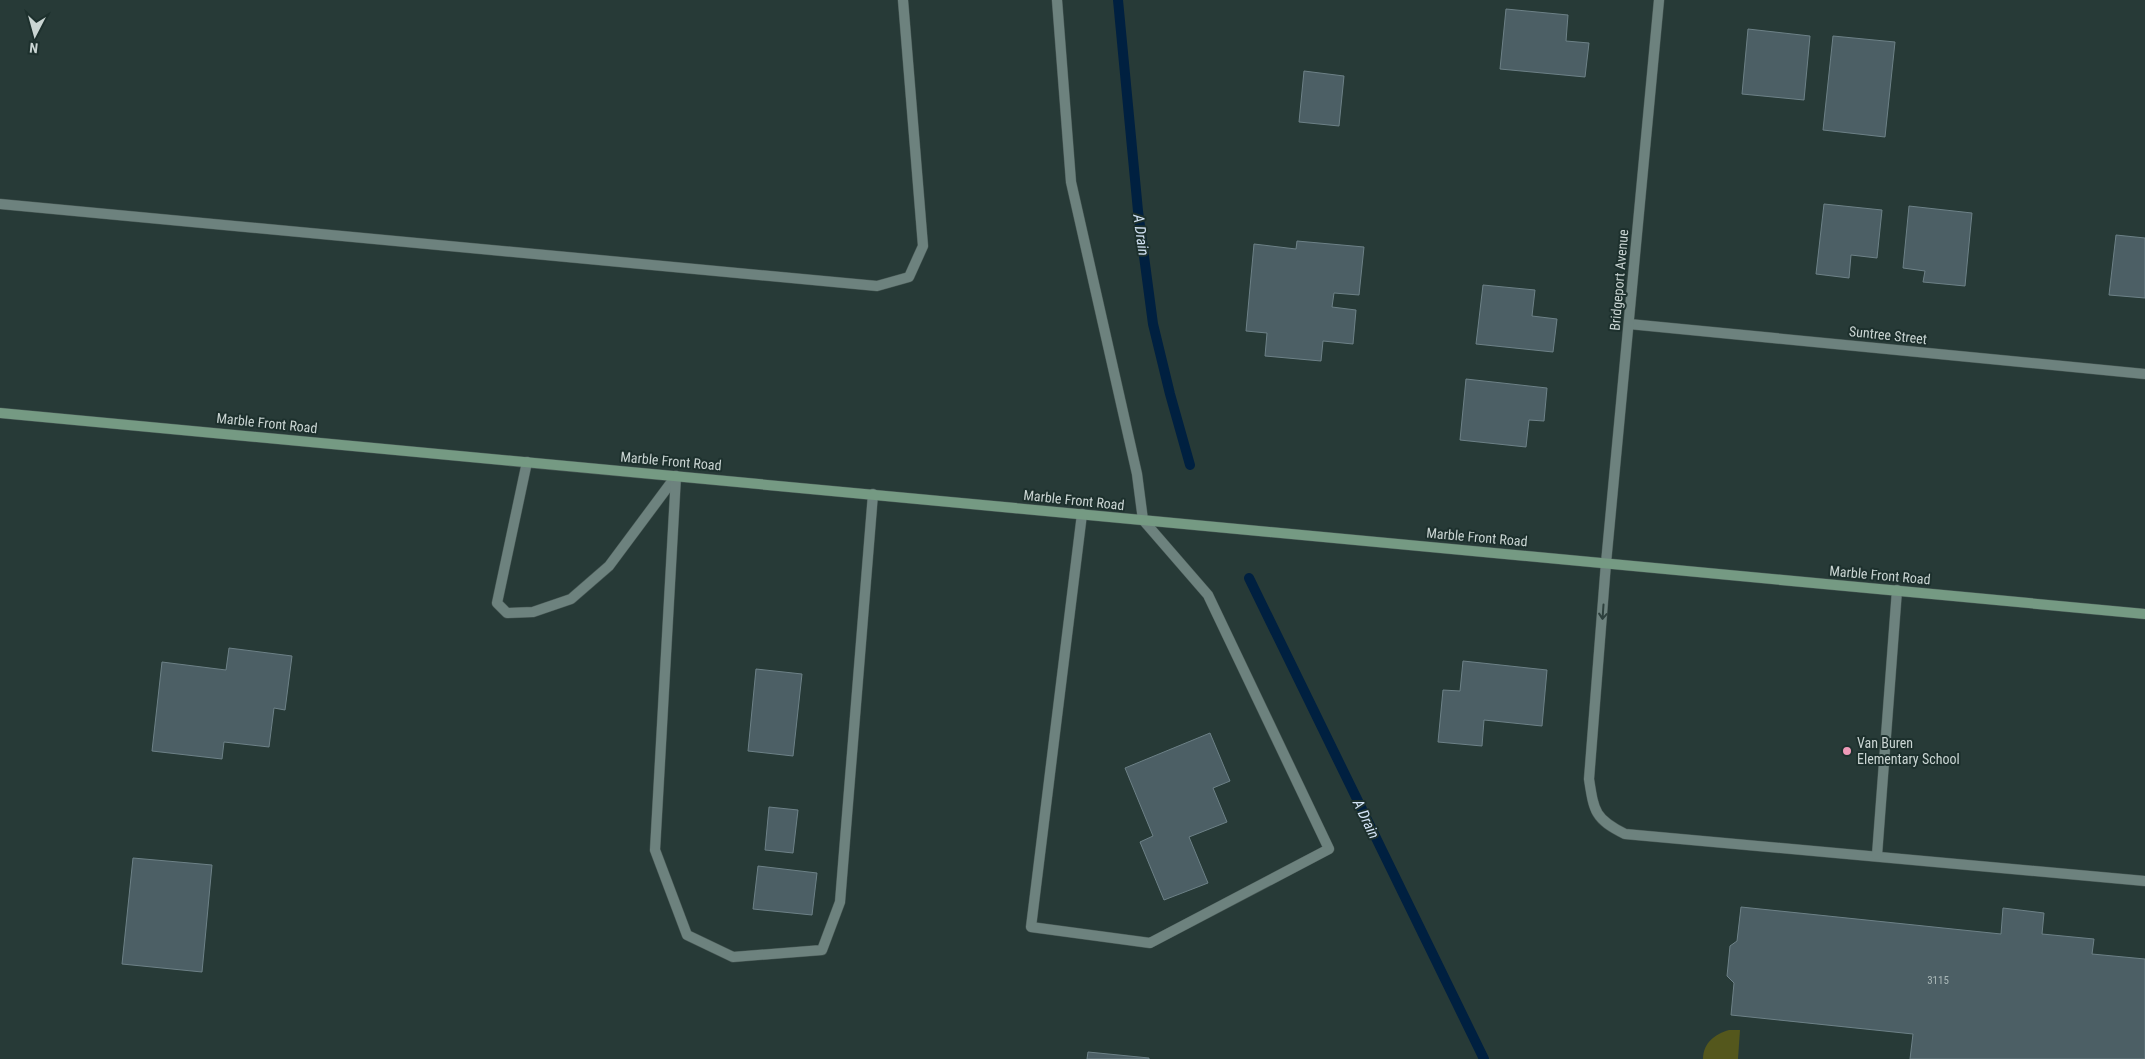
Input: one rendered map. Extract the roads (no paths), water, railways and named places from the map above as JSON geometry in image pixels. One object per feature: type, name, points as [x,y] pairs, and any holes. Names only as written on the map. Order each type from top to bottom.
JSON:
[{"type":"street","points":[[0,204],[877,286],[909,277],[923,246],[903,0]]},
{"type":"street","points":[[1057,0],[1071,182],[1137,474],[1143,520],[1208,595],[1329,849],[1150,943],[1031,927],[1082,514]]},
{"type":"street","name":"Bridgeport Avenue","points":[[1659,0],[1606,563],[1589,779],[1593,806],[1606,824],[1625,834],[1877,855],[2145,881]]},
{"type":"street","name":"Suntree Street","points":[[1629,324],[2145,374]]},
{"type":"street","name":"Marble Front Road","points":[[0,413],[2145,614]]},
{"type":"street","points":[[527,462],[497,604],[507,613],[532,612],[571,599],[609,566],[676,476]]},
{"type":"street","points":[[676,476],[656,850],[687,935],[733,957],[822,950],[840,902],[873,494]]},
{"type":"street","points":[[1877,855],[1897,590]]},
{"type":"waterway","name":"A Drain","points":[[1118,0],[1138,211],[1153,324],[1190,465]]},
{"type":"waterway","name":"A Drain","points":[[1249,578],[1484,1059]]},
{"type":"place","name":"Van Buren Elementary School","points":[[1847,751]]}]
